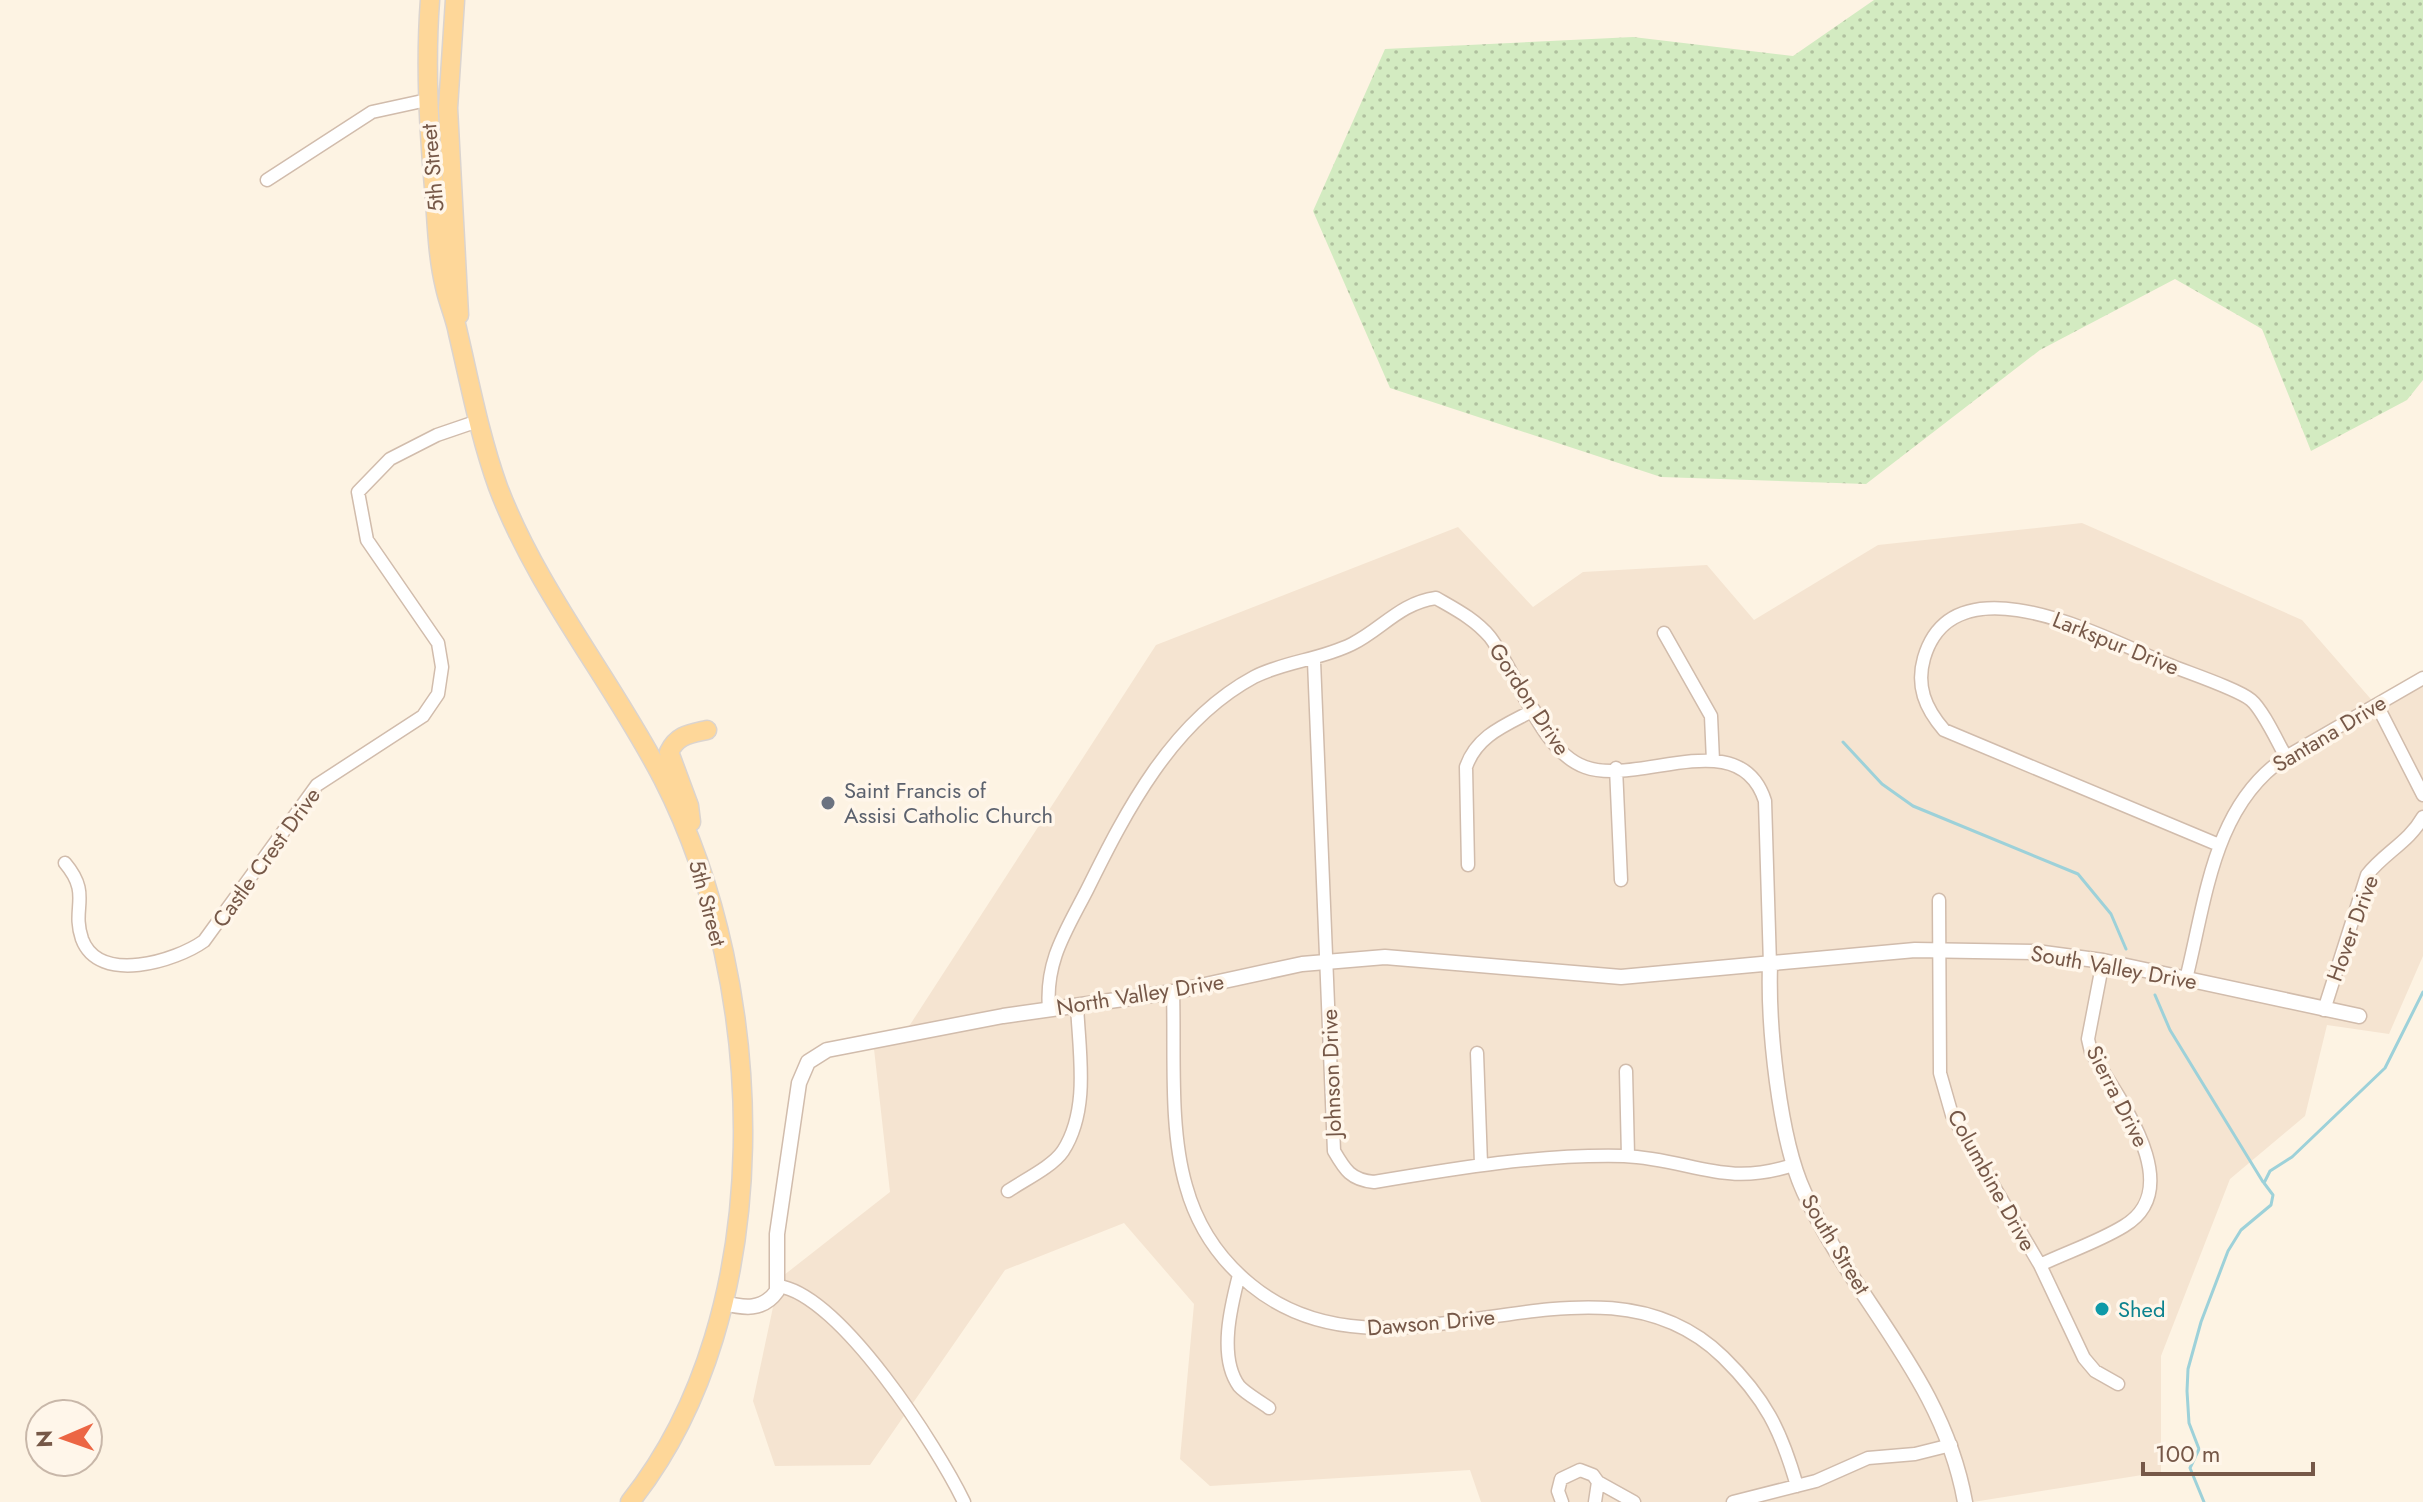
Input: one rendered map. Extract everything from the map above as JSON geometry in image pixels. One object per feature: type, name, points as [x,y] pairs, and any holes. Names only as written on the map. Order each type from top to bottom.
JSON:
[{"type":"main road","name":"5th Street","points":[[430,0],[427,100],[444,284],[478,421],[500,492],[528,553],[652,760],[695,853],[711,901],[727,973],[743,1105],[741,1194],[723,1303],[686,1410],[661,1458],[630,1502]]},
{"type":"main road","points":[[439,0],[438,70],[442,84],[449,90]]},
{"type":"main road","name":"5th Street","points":[[455,0],[449,90],[458,333]]},
{"type":"main road","points":[[427,100],[432,101],[436,111],[442,197],[456,253]]},
{"type":"main road","points":[[695,853],[689,806],[669,752],[674,741],[683,735],[707,730]]},
{"type":"street","points":[[267,180],[372,112],[427,100]]},
{"type":"street","name":"Castle Crest Drive","points":[[65,863],[79,879],[82,939],[90,950],[103,959],[131,965],[168,961],[186,954],[204,941],[317,785],[423,716],[433,705],[441,683],[438,643],[367,540],[358,492],[390,459],[437,435],[478,421]]},
{"type":"street","name":"Gordon Drive","points":[[1049,1009],[1047,981],[1054,956],[1120,822],[1145,781],[1189,730],[1253,678],[1279,667],[1314,661],[1355,643],[1403,607],[1436,598],[1475,621],[1490,638],[1567,760],[1589,769],[1713,761],[1750,771],[1759,781],[1765,801],[1770,965]]},
{"type":"street","name":"Larkspur Drive","points":[[2219,845],[1944,730],[1930,713],[1920,686],[1923,661],[1932,640],[1951,621],[1987,609],[2050,615],[2251,700],[2286,757]]},
{"type":"street","points":[[1664,633],[1711,716],[1713,761]]},
{"type":"street","name":"Johnson Drive","points":[[1314,661],[1334,1151],[1344,1170],[1358,1181],[1374,1182],[1481,1164],[1569,1156],[1628,1156],[1725,1175],[1754,1175],[1793,1165]]},
{"type":"street","name":"Santana Drive","points":[[2186,979],[2219,845],[2247,791],[2265,771],[2286,757],[2423,678]]},
{"type":"street","points":[[2377,705],[2423,795]]},
{"type":"street","points":[[1468,865],[1466,767],[1471,752],[1484,738],[1534,710]]},
{"type":"street","points":[[1616,768],[1621,880]]},
{"type":"street","name":"Hover Drive","points":[[2324,1010],[2367,875],[2378,862],[2414,834],[2423,817]]},
{"type":"street","name":"Columbine Drive","points":[[1939,900],[1940,1073],[1952,1115],[2040,1265],[2084,1358],[2095,1371],[2118,1384]]},
{"type":"street","name":"South Valley Drive","points":[[1770,965],[1937,948],[2036,952],[2103,961],[2359,1016]]},
{"type":"street","name":"North Valley Drive","points":[[778,1286],[777,1234],[799,1083],[808,1062],[827,1050],[1049,1009],[1173,992],[1327,961],[1408,957],[1594,977],[1659,976],[1770,965]]},
{"type":"street","name":"Sierra Drive","points":[[2040,1265],[2126,1225],[2140,1209],[2149,1189],[2151,1167],[2144,1143],[2091,1052],[2088,1039],[2103,961]]},
{"type":"street","name":"South Street","points":[[1770,965],[1782,1114],[1793,1165],[1817,1217],[1923,1383],[1951,1445],[1965,1502]]},
{"type":"street","name":"Dawson Drive","points":[[1173,992],[1178,1139],[1185,1184],[1204,1231],[1239,1275],[1288,1309],[1312,1320],[1350,1327],[1464,1323],[1571,1307],[1621,1310],[1674,1321],[1709,1343],[1762,1398],[1782,1436],[1797,1486]]},
{"type":"street","points":[[1008,1191],[1062,1153],[1078,1118],[1081,1081],[1077,1005]]},
{"type":"street","points":[[1477,1053],[1481,1164]]},
{"type":"street","points":[[1626,1071],[1628,1156]]},
{"type":"street","points":[[1239,1275],[1228,1332],[1231,1366],[1239,1387],[1269,1408]]},
{"type":"street","points":[[723,1303],[742,1308],[760,1306],[774,1296],[778,1286],[795,1290],[809,1300],[889,1381],[939,1454],[964,1502]]},
{"type":"street","points":[[1733,1502],[1823,1479],[1868,1458],[1915,1454],[1951,1445]]},
{"type":"street","points":[[1562,1502],[1558,1485],[1566,1473],[1586,1471],[1598,1482],[1634,1502]]},
{"type":"street","points":[[1595,1502],[1598,1482]]},
{"type":"shaded area","points":[[2082,523],[2302,620],[2376,705],[2423,678],[2423,956],[2389,1034],[2327,1025],[2305,1116],[2230,1179],[2161,1356],[2161,1472],[1973,1502],[1481,1502],[1470,1470],[1210,1486],[1180,1459],[1194,1304],[1124,1223],[1005,1270],[870,1465],[775,1466],[753,1401],[779,1279],[890,1192],[873,1040],[904,1034],[1156,645],[1458,527],[1533,607],[1583,572],[1707,565],[1754,620],[1878,545]]},
{"type":"green space","points":[[1874,0],[2423,0],[2423,380],[2407,400],[2311,451],[2262,329],[2175,279],[2040,350],[1866,484],[1661,477],[1390,388],[1313,211],[1385,49],[1633,37],[1793,56]]},
{"type":"waterway","points":[[1843,742],[1882,784],[1913,806],[2078,874],[2111,914],[2126,949]]},
{"type":"waterway","points":[[2204,1502],[2190,1468],[2199,1449],[2189,1423],[2188,1369],[2201,1322],[2228,1251],[2241,1230],[2271,1205],[2273,1195],[2264,1183],[2270,1171],[2292,1157],[2385,1068],[2423,992]]},
{"type":"waterway","points":[[2155,995],[2170,1030],[2263,1182]]},
{"type":"place","name":"Saint Francis of Assisi Catholic Church","points":[[828,803]]},
{"type":"place","name":"Shed","points":[[2102,1309]]}]
